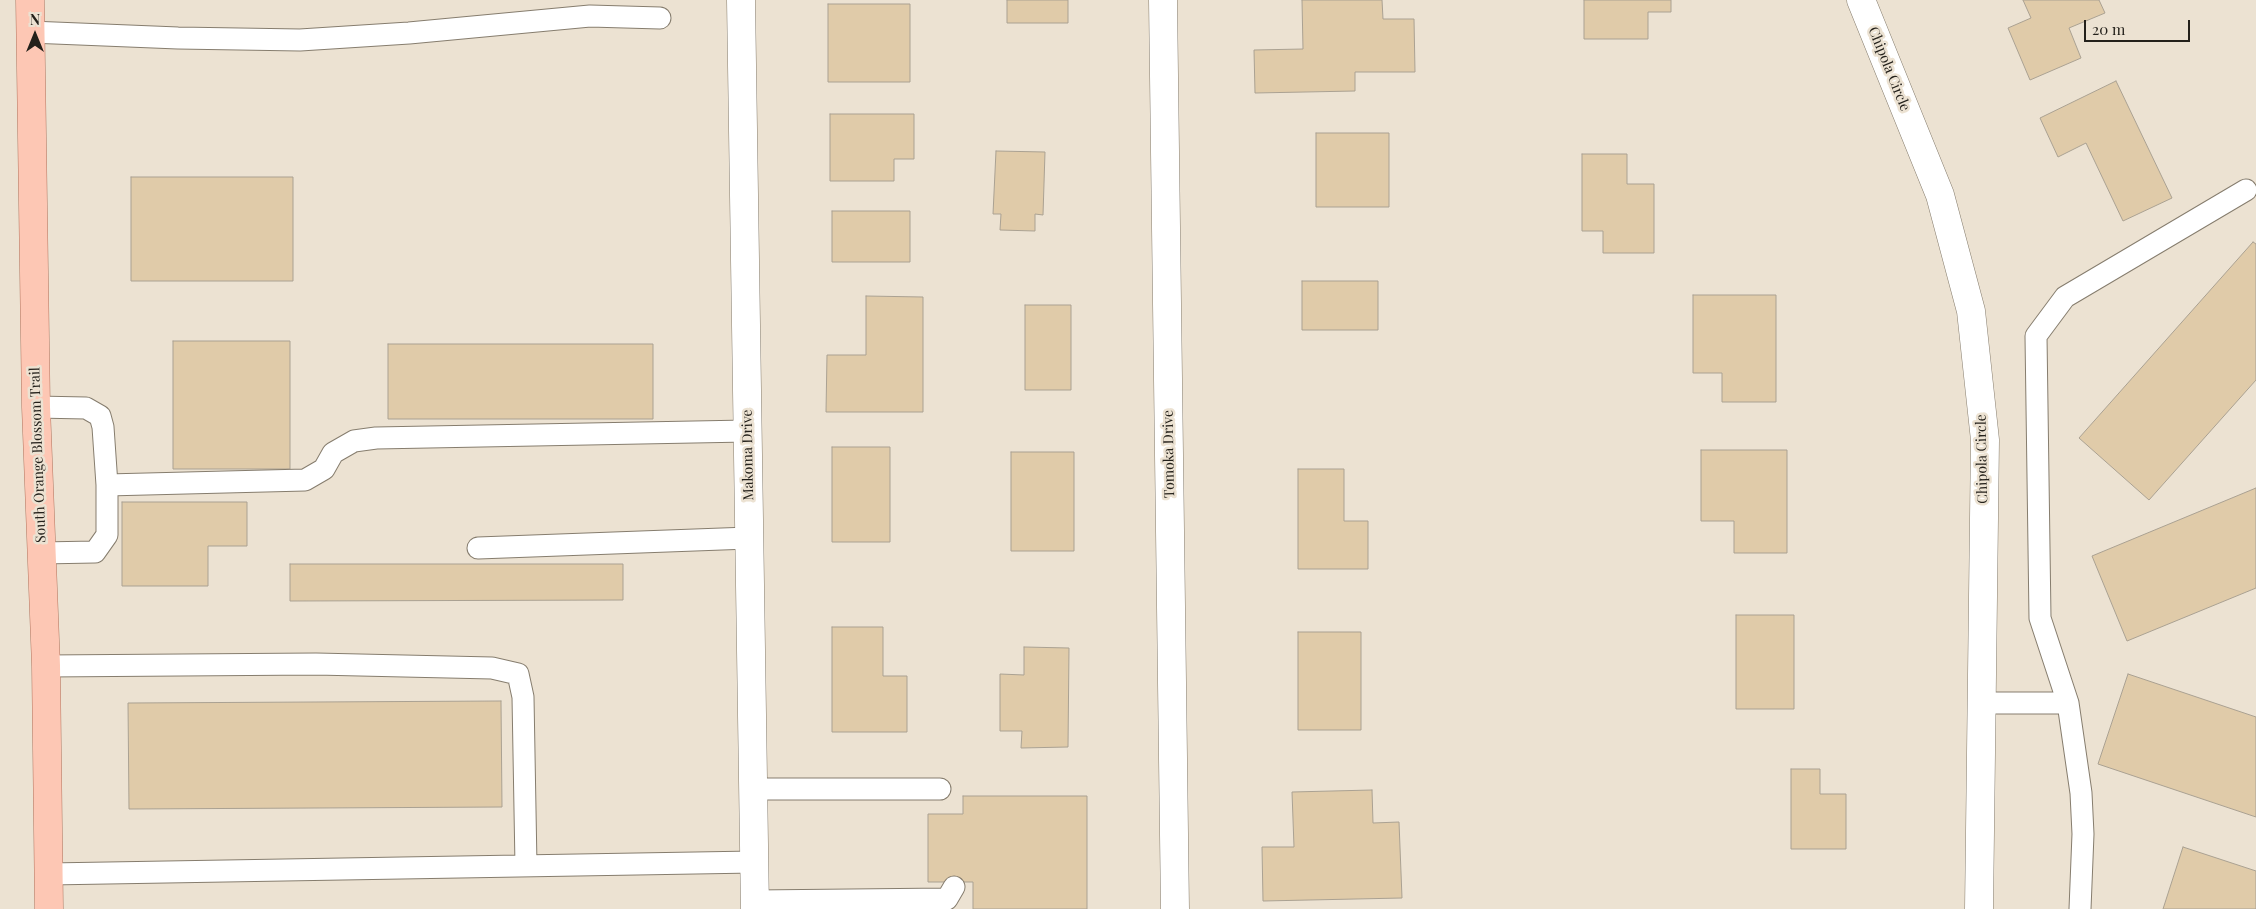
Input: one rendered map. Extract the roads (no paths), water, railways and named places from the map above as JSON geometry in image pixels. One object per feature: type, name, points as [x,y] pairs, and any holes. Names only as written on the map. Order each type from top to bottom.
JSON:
[{"type":"main road","name":"South Orange Blossom Trail","points":[[30,0],[36,407],[46,666],[49,909]]},
{"type":"street","name":"Makoma Drive","points":[[741,0],[755,905]]},
{"type":"street","name":"Tomoka Drive","points":[[1163,0],[1175,909]]},
{"type":"street","name":"Chipola Circle","points":[[1861,0],[1940,196],[1971,311],[1985,440],[1980,909]]},
{"type":"lane","points":[[30,32],[178,38],[300,40],[409,34],[590,8],[660,18]]},
{"type":"lane","points":[[2080,909],[2083,834],[2081,793],[2068,703],[2040,618],[2036,336],[2065,297],[2246,190]]},
{"type":"lane","points":[[36,407],[86,408],[100,416],[103,427],[107,485],[107,535],[95,552],[41,553]]},
{"type":"lane","points":[[107,485],[305,480],[324,469],[333,453],[354,441],[376,438],[747,431]]},
{"type":"lane","points":[[478,548],[557,547],[749,538]]},
{"type":"lane","points":[[46,666],[316,664],[492,668],[518,674],[523,697],[526,866]]},
{"type":"lane","points":[[1982,703],[2068,703]]},
{"type":"lane","points":[[753,789],[940,788]]},
{"type":"lane","points":[[49,874],[754,862]]},
{"type":"lane","points":[[755,905],[870,904],[947,899],[954,887]]}]
